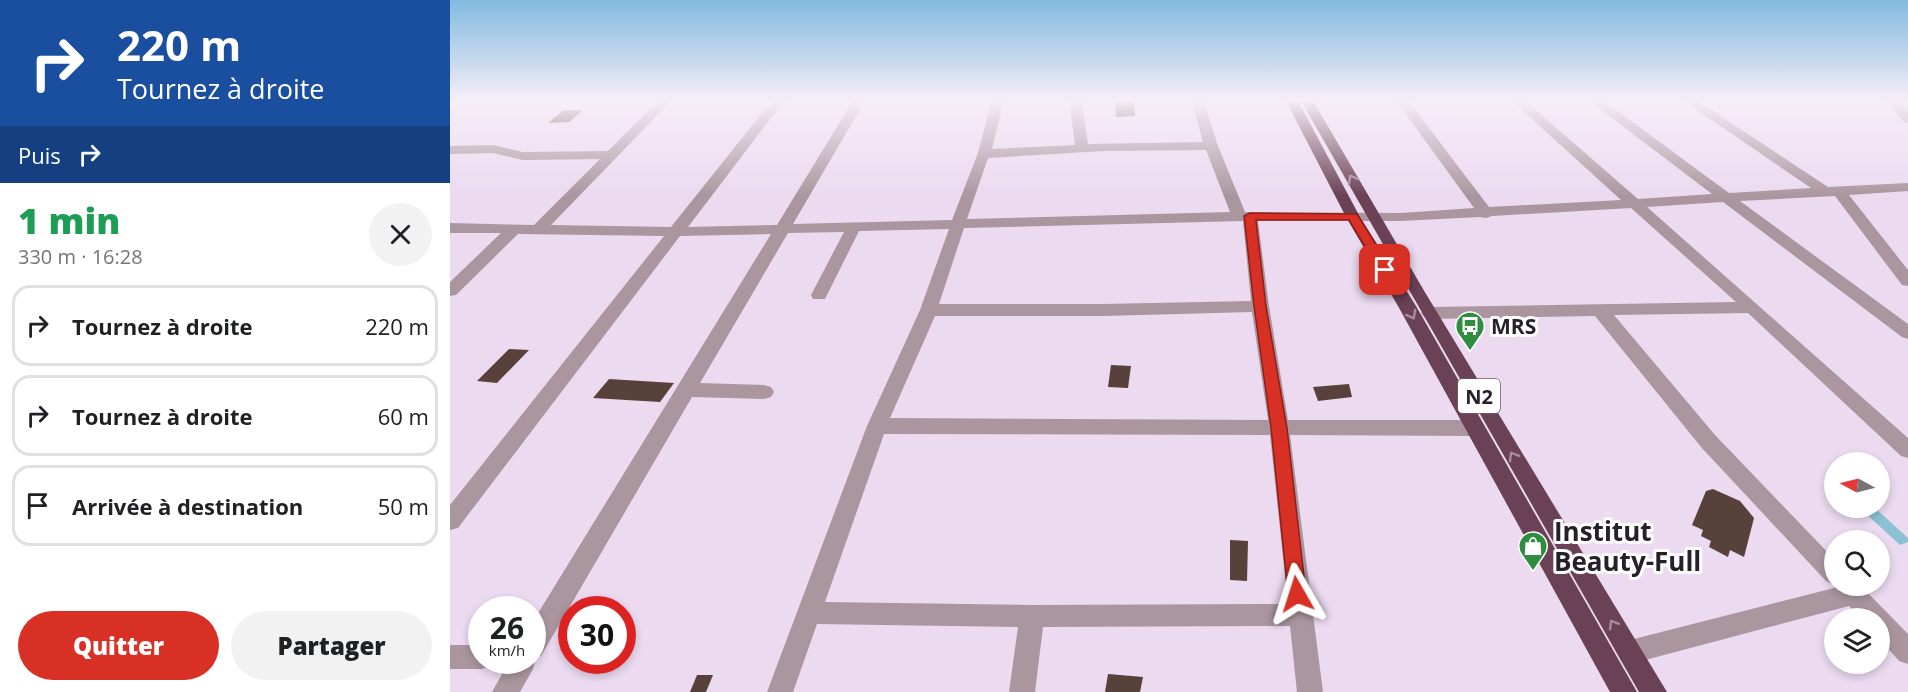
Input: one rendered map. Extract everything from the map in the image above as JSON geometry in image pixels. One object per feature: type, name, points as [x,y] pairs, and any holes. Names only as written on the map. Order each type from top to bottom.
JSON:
[{"type":"highway","name":"N2","points":[[1308,131],[1353,217],[1407,306],[1624,692]]},
{"type":"highway","name":"N2","points":[[1324,131],[1654,692]]},
{"type":"street","points":[[539,229],[635,131]]},
{"type":"street","points":[[450,521],[754,131]]},
{"type":"street","points":[[546,623],[841,131]]},
{"type":"street","points":[[780,692],[877,426],[929,310],[984,154],[990,131]]},
{"type":"street","points":[[1080,131],[1082,148]]},
{"type":"street","points":[[1207,131],[1211,146],[1244,216],[1279,428],[1310,692]]},
{"type":"street","points":[[1425,131],[1486,214]]},
{"type":"street","points":[[1552,131],[1752,308],[1908,450]]},
{"type":"street","points":[[1636,131],[1908,333]]},
{"type":"street","points":[[1738,131],[1831,191],[1908,280]]},
{"type":"street","points":[[984,154],[1082,148],[1211,146]]},
{"type":"street","points":[[450,150],[493,149],[523,156],[612,155]]},
{"type":"street","points":[[450,228],[676,232],[1244,216],[1353,217],[1486,214],[1723,197],[1908,187]]},
{"type":"street","points":[[819,294],[854,227]]},
{"type":"street","points":[[450,291],[514,229]]},
{"type":"street","points":[[929,310],[1114,310],[1260,306]]},
{"type":"street","points":[[1430,313],[1752,308]]},
{"type":"street","points":[[1600,310],[1708,441],[1824,563]]},
{"type":"street","points":[[685,390],[764,392]]},
{"type":"street","points":[[877,426],[1474,428]]},
{"type":"street","points":[[1630,652],[1828,596]]},
{"type":"street","points":[[1855,596],[1866,608]]},
{"type":"street","points":[[809,613],[1032,616],[1300,615]]},
{"type":"street","points":[[1022,692],[1032,616]]},
{"type":"street","points":[[1890,633],[1908,652]]},
{"type":"street","points":[[450,657],[468,657]]},
{"type":"street","points":[[504,692],[515,674]]},
{"type":"water","points":[[1871,518],[1886,518],[1908,538],[1908,542],[1900,545],[1890,536],[1890,530],[1884,530]]},
{"type":"building","points":[[509,349],[529,350],[497,383],[477,381]]},
{"type":"building","points":[[1111,365],[1131,366],[1128,388],[1108,387]]},
{"type":"building","points":[[609,379],[674,383],[660,402],[593,398]]},
{"type":"building","points":[[1349,384],[1352,397],[1318,401],[1313,387]]},
{"type":"building","points":[[1713,489],[1740,501],[1754,518],[1744,557],[1730,550],[1728,557],[1709,547],[1711,541],[1701,536],[1703,530],[1692,525],[1706,491]]},
{"type":"building","points":[[1230,540],[1248,541],[1247,581],[1230,580]]},
{"type":"building","points":[[1108,674],[1143,677],[1140,692],[1105,692]]},
{"type":"building","points":[[697,675],[713,675],[706,692],[690,692]]},
{"type":"place","name":"MRS","points":[[1470,352]]},
{"type":"place","name":"Institut Beauty-Full","points":[[1533,572]]},
{"type":"route","points":[[1297,594],[1279,428],[1260,306],[1250,216],[1353,217],[1385,270]]}]
